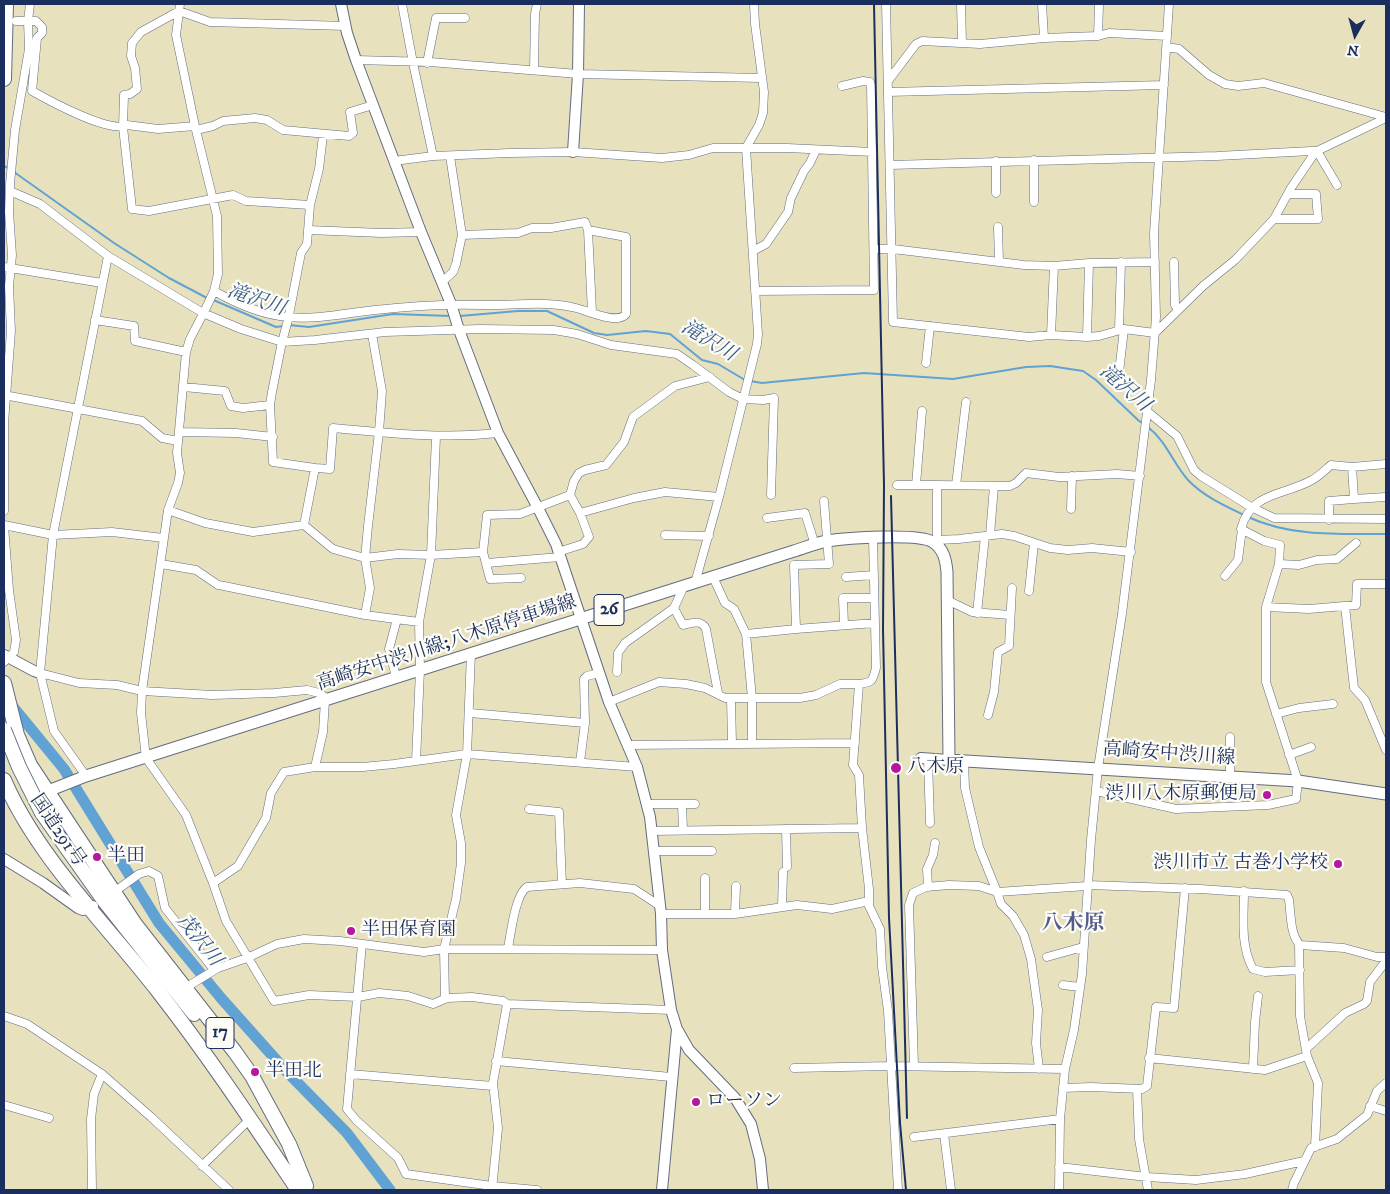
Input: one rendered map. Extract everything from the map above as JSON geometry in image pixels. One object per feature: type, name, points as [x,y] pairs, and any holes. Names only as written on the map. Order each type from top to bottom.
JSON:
[{"type":"highway","points":[[4,79],[6,4]]},
{"type":"highway","name":"17","points":[[4,683],[10,733],[19,767],[42,813],[105,902],[146,954],[303,1189]]},
{"type":"highway","name":"17","points":[[10,733],[135,924],[252,1076],[289,1144],[303,1189]]},
{"type":"highway","name":"17","points":[[4,780],[8,800]]},
{"type":"highway","name":"国道291号","points":[[48,791],[8,800],[91,907]]},
{"type":"highway","name":"17","points":[[91,907],[158,991],[303,1189]]},
{"type":"main road","name":"高崎安中渋川線;八木原停車場線","points":[[82,778],[827,541],[873,538],[921,538],[936,542]]},
{"type":"main road","points":[[936,542],[945,559],[949,760]]},
{"type":"main road","name":"高崎安中渋川線","points":[[949,760],[1298,781],[1386,794]]},
{"type":"main road","name":"26","points":[[48,791],[62,784],[82,778]]},
{"type":"street","points":[[4,511],[4,423],[10,331],[7,268],[12,249],[9,212],[10,188],[15,130],[29,49],[28,22],[30,4]]},
{"type":"street","points":[[342,4],[356,60],[421,232],[451,304],[498,433],[538,508],[559,554],[609,702],[637,766],[652,831],[662,950],[671,1010],[677,1028],[689,1050],[735,1098],[751,1124],[760,1159],[764,1190]]},
{"type":"street","points":[[402,4],[433,156]]},
{"type":"street","points":[[534,70],[535,14],[537,4]]},
{"type":"street","points":[[573,152],[578,74],[579,4]]},
{"type":"street","points":[[695,583],[719,497],[757,344],[746,148],[759,125],[763,113],[764,92],[754,4]]},
{"type":"street","points":[[886,4],[893,249],[893,322],[1029,337],[1051,335],[1087,337],[1100,336],[1121,330],[1155,333]]},
{"type":"street","points":[[962,4],[962,43]]},
{"type":"street","points":[[1042,4],[1044,38]]},
{"type":"street","points":[[1098,36],[1099,4]]},
{"type":"street","points":[[1059,1190],[1060,1119],[1065,1069],[1074,1030],[1080,987],[1098,768],[1131,552],[1148,412],[1155,333],[1154,233],[1169,4]]},
{"type":"street","points":[[180,8],[210,22],[346,26]]},
{"type":"street","points":[[180,8],[141,32],[132,43],[131,56],[135,68],[137,89],[130,94],[124,95],[123,127],[132,209],[149,212],[233,195],[246,201],[310,205]]},
{"type":"street","points":[[180,8],[176,35],[195,128],[217,216],[218,274],[213,293],[190,339],[186,352],[177,453],[180,473],[168,510],[163,538],[161,564],[142,691],[141,713],[146,758],[186,815],[226,921],[274,1001],[309,996],[358,997],[379,993],[408,996],[433,1004],[445,999],[472,997],[507,1004],[671,1010]]},
{"type":"street","points":[[427,62],[436,18],[465,18]]},
{"type":"street","points":[[16,21],[36,21],[42,29],[37,38],[32,91],[57,105],[106,125],[123,127],[127,125],[158,129],[195,128],[213,126],[223,121],[255,118],[267,120],[283,130],[349,136],[353,133],[350,112],[373,105]]},
{"type":"street","points":[[888,80],[916,44],[922,41],[980,44],[1044,38],[1098,36],[1109,33],[1167,36]]},
{"type":"street","points":[[1167,47],[1179,49],[1209,75],[1225,84],[1238,86],[1264,83],[1386,117]]},
{"type":"street","points":[[356,60],[427,62],[578,74],[761,78]]},
{"type":"street","points":[[755,291],[874,290],[875,249],[871,85],[870,82],[863,81],[842,86]]},
{"type":"street","points":[[888,92],[1164,85]]},
{"type":"street","points":[[1155,333],[1203,286],[1234,260],[1274,219],[1288,194],[1318,151],[1386,117]]},
{"type":"street","points":[[323,135],[319,169],[310,205],[307,244],[301,253],[270,405],[273,462],[330,469],[334,428],[436,437],[498,433]]},
{"type":"street","points":[[394,161],[433,156],[573,152],[662,158],[689,155],[713,148],[873,152]]},
{"type":"street","points":[[753,251],[766,244],[788,212],[791,198],[816,150]]},
{"type":"street","points":[[890,164],[1318,151]]},
{"type":"street","points":[[1318,151],[1337,185]]},
{"type":"street","points":[[442,282],[453,272],[462,234],[450,156]]},
{"type":"street","points":[[1034,160],[1034,202]]},
{"type":"street","points":[[996,162],[996,193]]},
{"type":"street","points":[[10,188],[40,204],[108,256],[205,311],[241,328],[282,342],[385,332],[554,330],[577,334],[611,345],[677,354],[729,392],[743,399],[763,400],[774,398],[771,495]]},
{"type":"street","points":[[1274,219],[1318,219],[1316,194],[1288,194]]},
{"type":"street","points":[[462,234],[518,233],[532,228],[551,228],[586,222],[592,312]]},
{"type":"street","points":[[998,227],[999,262]]},
{"type":"street","points":[[308,230],[382,233],[421,232]]},
{"type":"street","points":[[213,293],[257,311],[288,318],[451,304],[554,304],[575,307],[613,318],[621,318],[626,314],[626,238],[588,230]]},
{"type":"street","points":[[875,249],[893,249],[999,262],[1054,266],[1089,263],[1155,262]]},
{"type":"street","points":[[82,778],[54,731],[40,673],[53,535],[76,410],[108,256]]},
{"type":"street","points":[[1118,381],[1121,330],[1121,262]]},
{"type":"street","points":[[1174,262],[1175,305],[1178,310]]},
{"type":"street","points":[[1087,337],[1089,263]]},
{"type":"street","points":[[1051,335],[1054,266]]},
{"type":"street","points":[[7,268],[102,284]]},
{"type":"street","points":[[95,320],[134,326],[135,341],[186,352]]},
{"type":"street","points":[[926,363],[930,326]]},
{"type":"street","points":[[366,615],[370,588],[365,558],[382,391],[372,334]]},
{"type":"street","points":[[487,564],[559,554],[583,544],[589,537],[580,513],[570,495],[574,480],[579,473],[606,465],[624,442],[633,417],[675,386],[710,377]]},
{"type":"street","points":[[184,387],[225,391],[232,406],[243,408],[270,405]]},
{"type":"street","points":[[5,395],[142,422],[162,438],[178,441]]},
{"type":"street","points":[[956,486],[966,402]]},
{"type":"street","points":[[916,485],[922,411]]},
{"type":"street","points":[[1148,412],[1177,436],[1194,470],[1242,500],[1250,508],[1274,518],[1329,520],[1386,519]]},
{"type":"street","points":[[180,432],[236,433],[273,437]]},
{"type":"street","points":[[416,761],[420,622],[431,555],[436,437]]},
{"type":"street","points":[[1225,576],[1238,560],[1242,525],[1250,508],[1264,498],[1313,480],[1331,465],[1352,467],[1386,464]]},
{"type":"street","points":[[1352,467],[1354,499]]},
{"type":"street","points":[[304,525],[316,468]]},
{"type":"street","points":[[897,485],[1014,485],[1026,473],[1072,476],[1117,474],[1140,476]]},
{"type":"street","points":[[1071,509],[1072,476]]},
{"type":"street","points":[[937,485],[936,542],[987,535],[1014,536],[1050,548],[1068,550],[1092,548],[1131,552]]},
{"type":"street","points":[[977,613],[994,486]]},
{"type":"street","points":[[580,513],[634,498],[665,492],[719,497]]},
{"type":"street","points":[[522,578],[490,579],[483,552],[487,516],[520,514],[570,495]]},
{"type":"street","points":[[1329,520],[1329,501],[1386,497]]},
{"type":"street","points":[[796,629],[794,565],[830,564],[824,501]]},
{"type":"street","points":[[168,510],[205,523],[253,532],[304,525],[333,549],[365,558],[398,554],[431,555],[483,552]]},
{"type":"street","points":[[767,518],[805,513],[815,545]]},
{"type":"street","points":[[163,538],[112,532],[53,535],[4,525],[9,590],[16,640],[16,647],[6,658],[34,671],[79,683],[118,685],[142,691],[212,696],[287,693],[307,690],[319,693],[325,697],[324,732],[315,767]]},
{"type":"street","points":[[1096,791],[1176,809],[1268,805],[1296,799],[1298,781],[1266,682],[1266,607],[1273,580],[1280,564],[1280,544],[1264,541],[1242,525]]},
{"type":"street","points":[[665,535],[708,536]]},
{"type":"street","points":[[609,702],[659,682],[686,684],[718,693],[725,698],[800,698],[816,695],[840,684],[870,682],[873,680],[876,668],[873,538]]},
{"type":"street","points":[[1029,591],[1034,543]]},
{"type":"street","points":[[1280,564],[1299,566],[1318,560],[1337,559],[1356,543]]},
{"type":"street","points":[[161,564],[196,570],[224,586],[366,615],[420,622]]},
{"type":"street","points":[[846,577],[874,575]]},
{"type":"street","points":[[713,578],[725,603],[734,609],[746,634],[752,698],[752,744]]},
{"type":"street","points":[[1266,607],[1309,609],[1356,605],[1357,584],[1386,584]]},
{"type":"street","points":[[617,672],[618,653],[625,643],[674,608],[684,586]]},
{"type":"street","points":[[988,715],[994,692],[998,652],[1009,646],[1012,588]]},
{"type":"street","points":[[844,625],[843,598],[874,598]]},
{"type":"street","points":[[947,600],[977,613],[1010,615]]},
{"type":"street","points":[[1345,606],[1354,688],[1364,700],[1386,750]]},
{"type":"street","points":[[674,608],[683,625],[698,622],[704,624],[718,693]]},
{"type":"street","points":[[396,677],[389,649],[397,619]]},
{"type":"street","points":[[746,634],[875,622]]},
{"type":"street","points":[[445,999],[444,948],[456,898],[461,863],[461,843],[456,815],[467,754],[472,653]]},
{"type":"street","points":[[580,762],[585,723],[584,679],[587,676],[599,673]]},
{"type":"street","points":[[858,684],[853,765],[859,775],[869,906],[880,929],[882,967],[888,1011],[898,1190]]},
{"type":"street","points":[[731,698],[732,744]]},
{"type":"street","points":[[1276,714],[1299,708],[1332,704]]},
{"type":"street","points":[[470,713],[585,723]]},
{"type":"street","points":[[1230,737],[1230,776]]},
{"type":"street","points":[[627,745],[855,743]]},
{"type":"street","points":[[1289,755],[1312,747]]},
{"type":"street","points":[[213,883],[238,866],[266,818],[271,793],[284,772],[315,767],[363,767],[467,754],[637,766]]},
{"type":"street","points":[[930,823],[925,758],[949,760]]},
{"type":"street","points":[[964,761],[965,788],[978,847],[998,892],[1001,904],[1013,916],[1024,935],[1031,959],[1038,1010],[1036,1043],[1039,1069]]},
{"type":"street","points":[[647,804],[696,804]]},
{"type":"street","points":[[682,804],[683,830]]},
{"type":"street","points":[[529,809],[559,812],[562,884]]},
{"type":"street","points":[[652,831],[862,828]]},
{"type":"street","points":[[782,908],[786,829]]},
{"type":"street","points":[[928,887],[927,869],[933,855],[935,843]]},
{"type":"street","points":[[654,852],[712,851]]},
{"type":"street","points":[[4,858],[78,908],[83,910],[91,907]]},
{"type":"street","points":[[114,892],[139,874],[148,871],[158,876],[165,908],[212,966],[218,968]]},
{"type":"street","points":[[705,878],[705,914]]},
{"type":"street","points":[[508,948],[516,906],[522,890],[527,887],[580,883],[634,889],[660,910],[705,914],[735,914],[797,905],[832,909],[869,901]]},
{"type":"street","points":[[914,1066],[909,905],[913,893],[928,887],[949,885],[979,886],[998,892],[1088,885],[1185,888],[1286,895],[1289,900],[1294,935],[1298,944],[1300,1016],[1307,1052],[1318,1083],[1315,1147]]},
{"type":"street","points":[[735,914],[736,886]]},
{"type":"street","points":[[1064,1088],[1138,1089],[1147,1086],[1156,1007],[1174,1008],[1185,888]]},
{"type":"street","points":[[1244,891],[1244,941],[1249,962],[1253,969],[1265,972],[1300,970]]},
{"type":"street","points":[[185,988],[218,968],[247,958],[277,944],[304,939],[424,952],[444,948],[662,950]]},
{"type":"street","points":[[362,944],[347,1109],[356,1120],[398,1158],[406,1174],[492,1188],[537,1190]]},
{"type":"street","points":[[1298,944],[1344,948],[1370,956],[1386,957]]},
{"type":"street","points":[[1047,957],[1083,947]]},
{"type":"street","points":[[1149,1058],[1265,1070],[1307,1052],[1345,1013],[1364,1004],[1367,1001],[1370,982],[1386,961]]},
{"type":"street","points":[[1063,986],[1080,987]]},
{"type":"street","points":[[1253,1069],[1258,996]]},
{"type":"street","points":[[492,1188],[498,1128],[493,1086],[507,1004]]},
{"type":"street","points":[[4,1016],[27,1024],[102,1074],[229,1190]]},
{"type":"street","points":[[662,1190],[677,1028]]},
{"type":"street","points":[[496,1061],[672,1077]]},
{"type":"street","points":[[794,1068],[914,1066],[1065,1069]]},
{"type":"street","points":[[92,1190],[91,1120],[94,1094],[102,1074]]},
{"type":"street","points":[[350,1074],[493,1086]]},
{"type":"street","points":[[1292,1190],[1311,1148],[1338,1139],[1367,1115],[1377,1091],[1386,1083]]},
{"type":"street","points":[[1138,1089],[1139,1139],[1148,1190]]},
{"type":"street","points":[[4,1104],[49,1118]]},
{"type":"street","points":[[1370,1106],[1386,1111]]},
{"type":"street","points":[[202,1166],[250,1119]]},
{"type":"street","points":[[914,1137],[1060,1119]]},
{"type":"street","points":[[944,1134],[951,1190]]},
{"type":"street","points":[[1059,1167],[1147,1177],[1206,1179],[1245,1174],[1304,1161]]},
{"type":"waterway","name":"滝沢川","points":[[4,166],[8,168]]},
{"type":"waterway","name":"滝沢川","points":[[14,172],[114,243],[169,278],[207,298]]},
{"type":"waterway","name":"滝沢川","points":[[211,299],[276,327],[283,326]]},
{"type":"waterway","name":"滝沢川","points":[[460,316],[518,311],[547,311],[594,333],[607,335],[646,331],[670,334],[702,360],[718,364],[745,380]]},
{"type":"waterway","name":"滝沢川","points":[[288,325],[309,327],[393,314],[450,316]]},
{"type":"waterway","name":"滝沢川","points":[[750,381],[762,383],[864,373],[953,379],[1026,367],[1050,366],[1083,371],[1096,380],[1142,423]]},
{"type":"waterway","name":"滝沢川","points":[[1148,427],[1165,445],[1194,486],[1214,500],[1244,515]]},
{"type":"waterway","name":"滝沢川","points":[[1248,517],[1281,528],[1298,531],[1333,534],[1386,534]]},
{"type":"waterway","name":"茂沢川","points":[[9,702],[64,769],[159,923],[221,998],[287,1072],[347,1133],[390,1190]]},
{"type":"railway","points":[[874,4],[884,485],[883,629],[889,918],[900,1123],[906,1190]]},
{"type":"railway","points":[[891,496],[907,1118]]},
{"type":"place","name":"八木原","points":[[896,768]]},
{"type":"place","name":"渋川八木原郵便局","points":[[1267,795]]},
{"type":"place","name":"半田","points":[[97,857]]},
{"type":"place","name":"渋川市立 古巻小学校","points":[[1338,864]]},
{"type":"place","name":"半田保育園","points":[[351,931]]},
{"type":"place","name":"半田北","points":[[255,1072]]},
{"type":"place","name":"ローソン","points":[[696,1102]]},
{"type":"district","name":"八木原","points":[[1073,925]]}]
